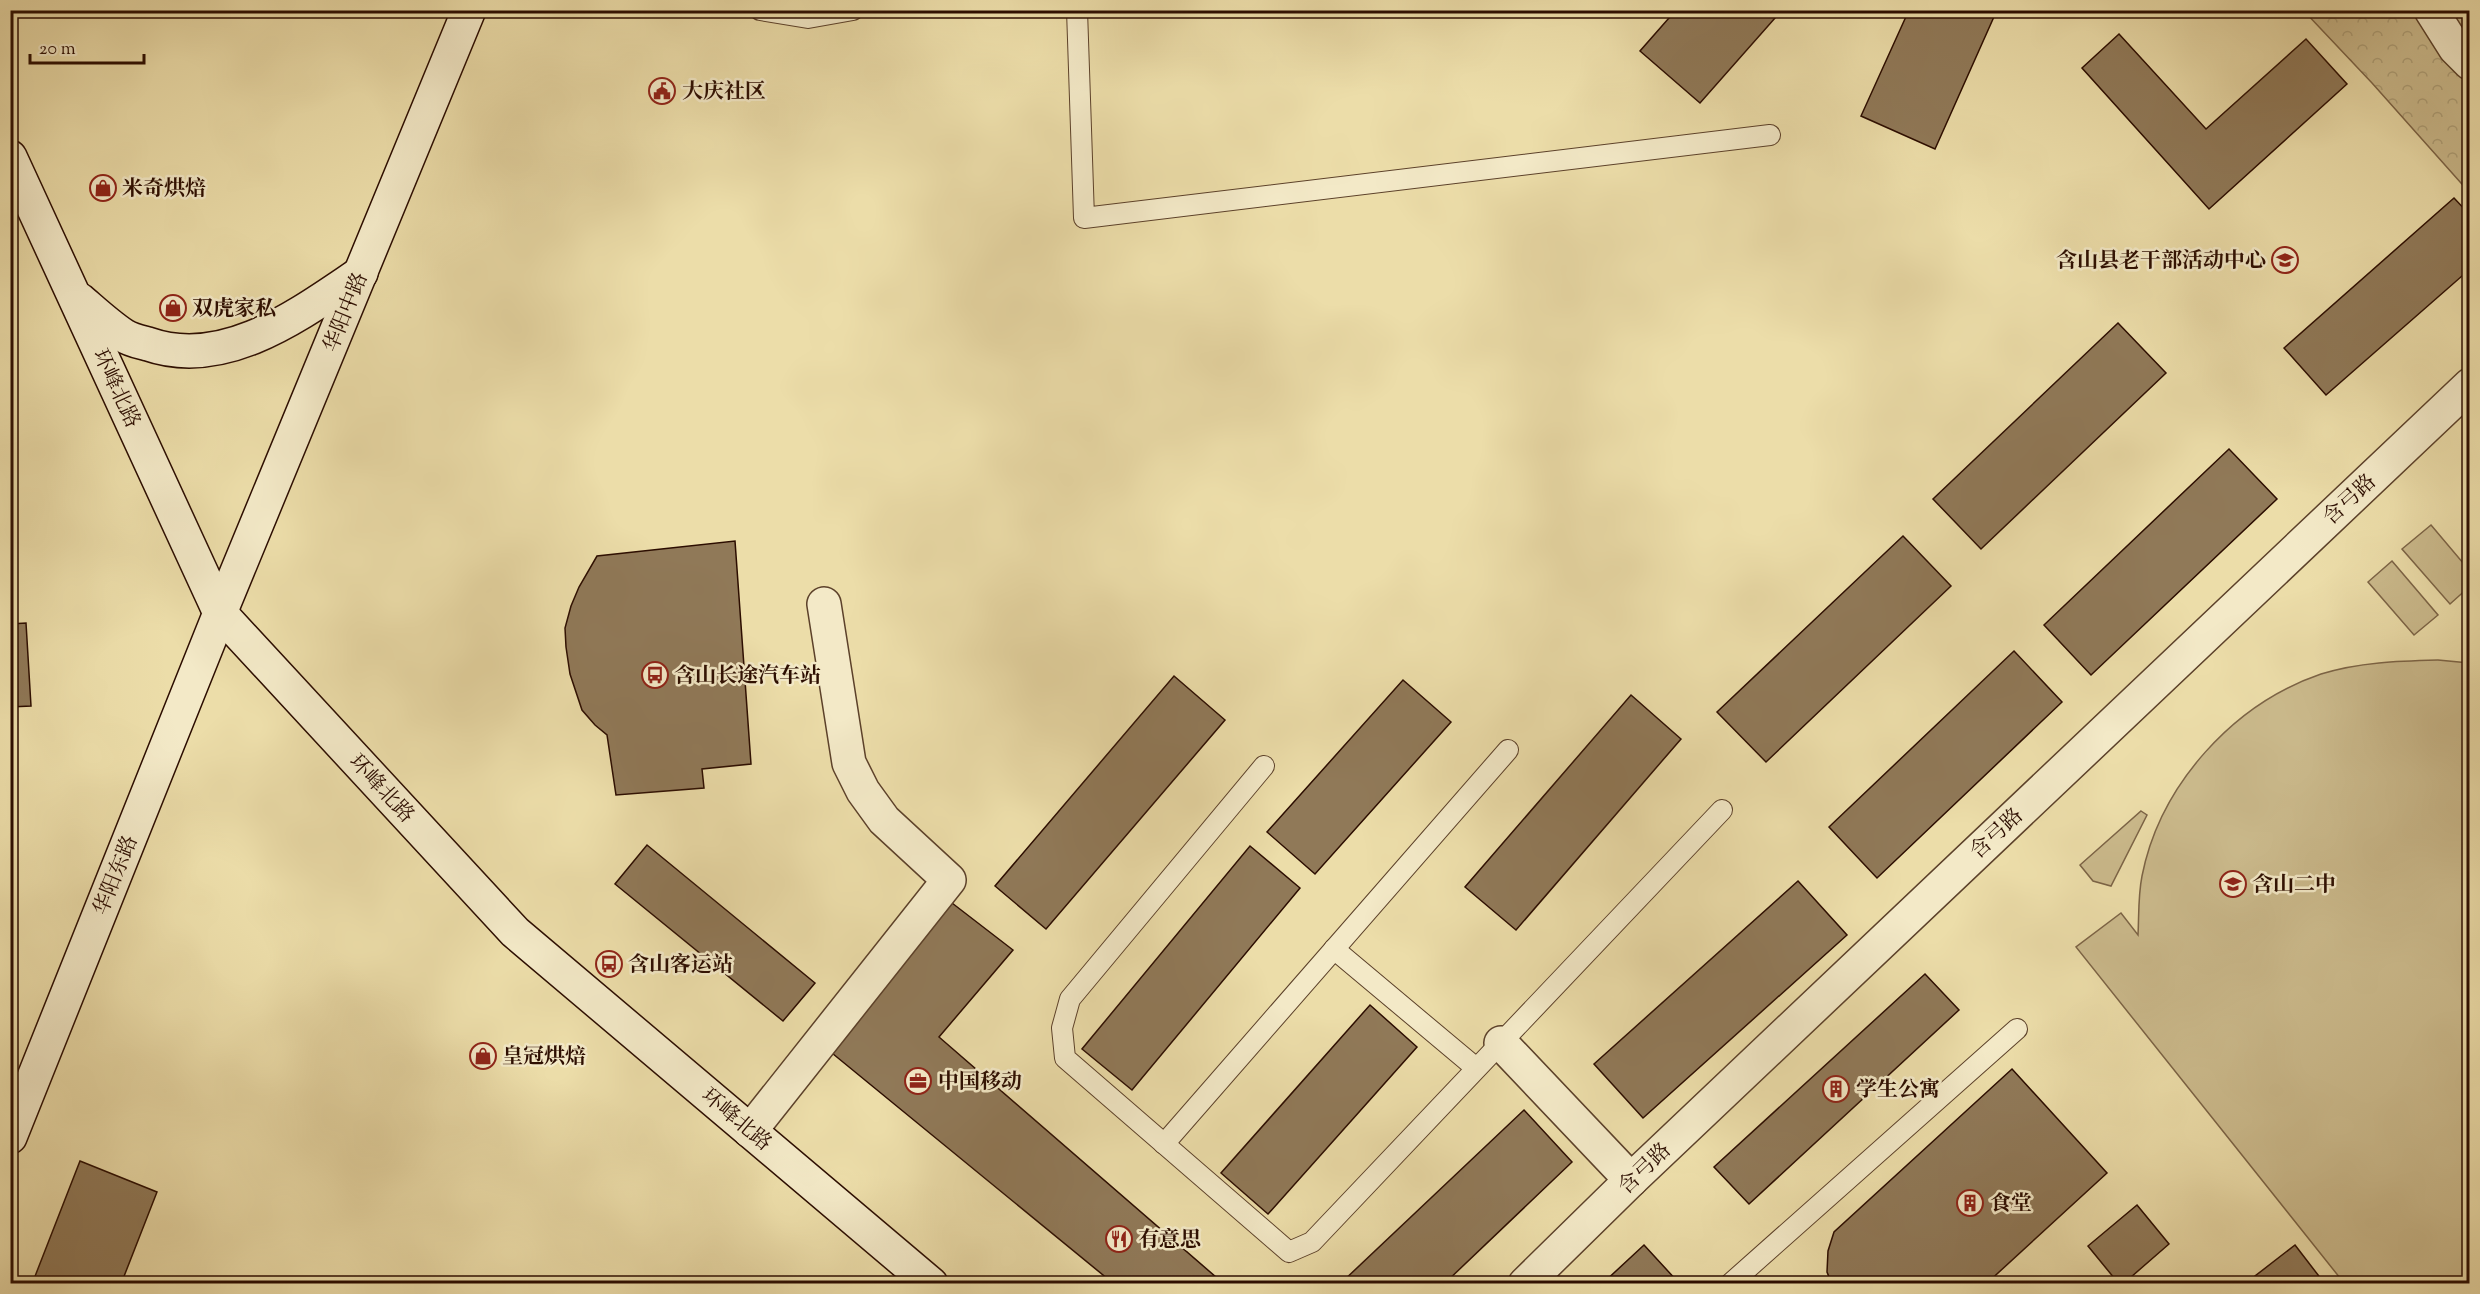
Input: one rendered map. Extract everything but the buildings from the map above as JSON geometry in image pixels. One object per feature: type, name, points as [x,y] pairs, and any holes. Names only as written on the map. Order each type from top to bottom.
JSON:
[{"type":"main road","name":"华阳中路","points":[[220,612],[469,10]]},
{"type":"main road","points":[[2431,10],[2455,48],[2469,63]]},
{"type":"main road","name":"环峰北路","points":[[10,157],[220,612],[515,932],[931,1284]]},
{"type":"main road","points":[[75,296],[124,336],[167,351],[196,352],[239,342],[289,321],[361,273]]},
{"type":"main road","name":"含弓路","points":[[1525,1284],[1631,1180],[2469,385]]},
{"type":"main road","points":[[750,1131],[949,880],[884,820],[863,791],[849,763],[824,604]]},
{"type":"main road","name":"华阳东路","points":[[10,1137],[220,612]]},
{"type":"main road","points":[[1501,1043],[1631,1180]]},
{"type":"lane","points":[[760,10],[808,18],[853,10]]},
{"type":"lane","points":[[1077,10],[1084,218],[1770,135]]},
{"type":"lane","points":[[1164,1144],[1508,750]]},
{"type":"lane","points":[[1264,766],[1070,999],[1062,1028],[1065,1058],[1289,1252],[1312,1242],[1722,810]]},
{"type":"lane","points":[[1334,949],[1476,1068]]},
{"type":"lane","points":[[1731,1284],[2017,1029]]},
{"type":"green space","points":[[2304,11],[2469,11],[2469,192],[2372,83]]},
{"type":"green space","points":[[2431,525],[2469,570],[2469,587],[2450,604],[2402,549]]},
{"type":"green space","points":[[2392,561],[2438,615],[2414,635],[2368,582]]},
{"type":"green space","points":[[2438,660],[2469,663],[2469,1283],[2344,1283],[2076,947],[2121,913],[2138,935],[2142,876],[2151,842],[2165,810],[2183,780],[2205,752],[2230,727],[2258,705],[2321,674],[2364,665]]},
{"type":"green space","points":[[2141,811],[2147,815],[2111,886],[2093,881],[2080,865]]},
{"type":"place","name":"大庆社区","points":[[662,91]]},
{"type":"place","name":"米奇烘焙","points":[[103,188]]},
{"type":"place","name":"含山县老干部活动中心","points":[[2285,260]]},
{"type":"place","name":"双虎家私","points":[[173,308]]},
{"type":"place","name":"含山长途汽车站","points":[[655,675]]},
{"type":"place","name":"含山二中","points":[[2233,884]]},
{"type":"place","name":"含山客运站","points":[[609,964]]},
{"type":"place","name":"皇冠烘焙","points":[[483,1056]]},
{"type":"place","name":"中国移动","points":[[918,1081]]},
{"type":"place","name":"学生公寓","points":[[1836,1089]]},
{"type":"place","name":"食堂","points":[[1970,1203]]},
{"type":"place","name":"有意思","points":[[1119,1239]]}]
